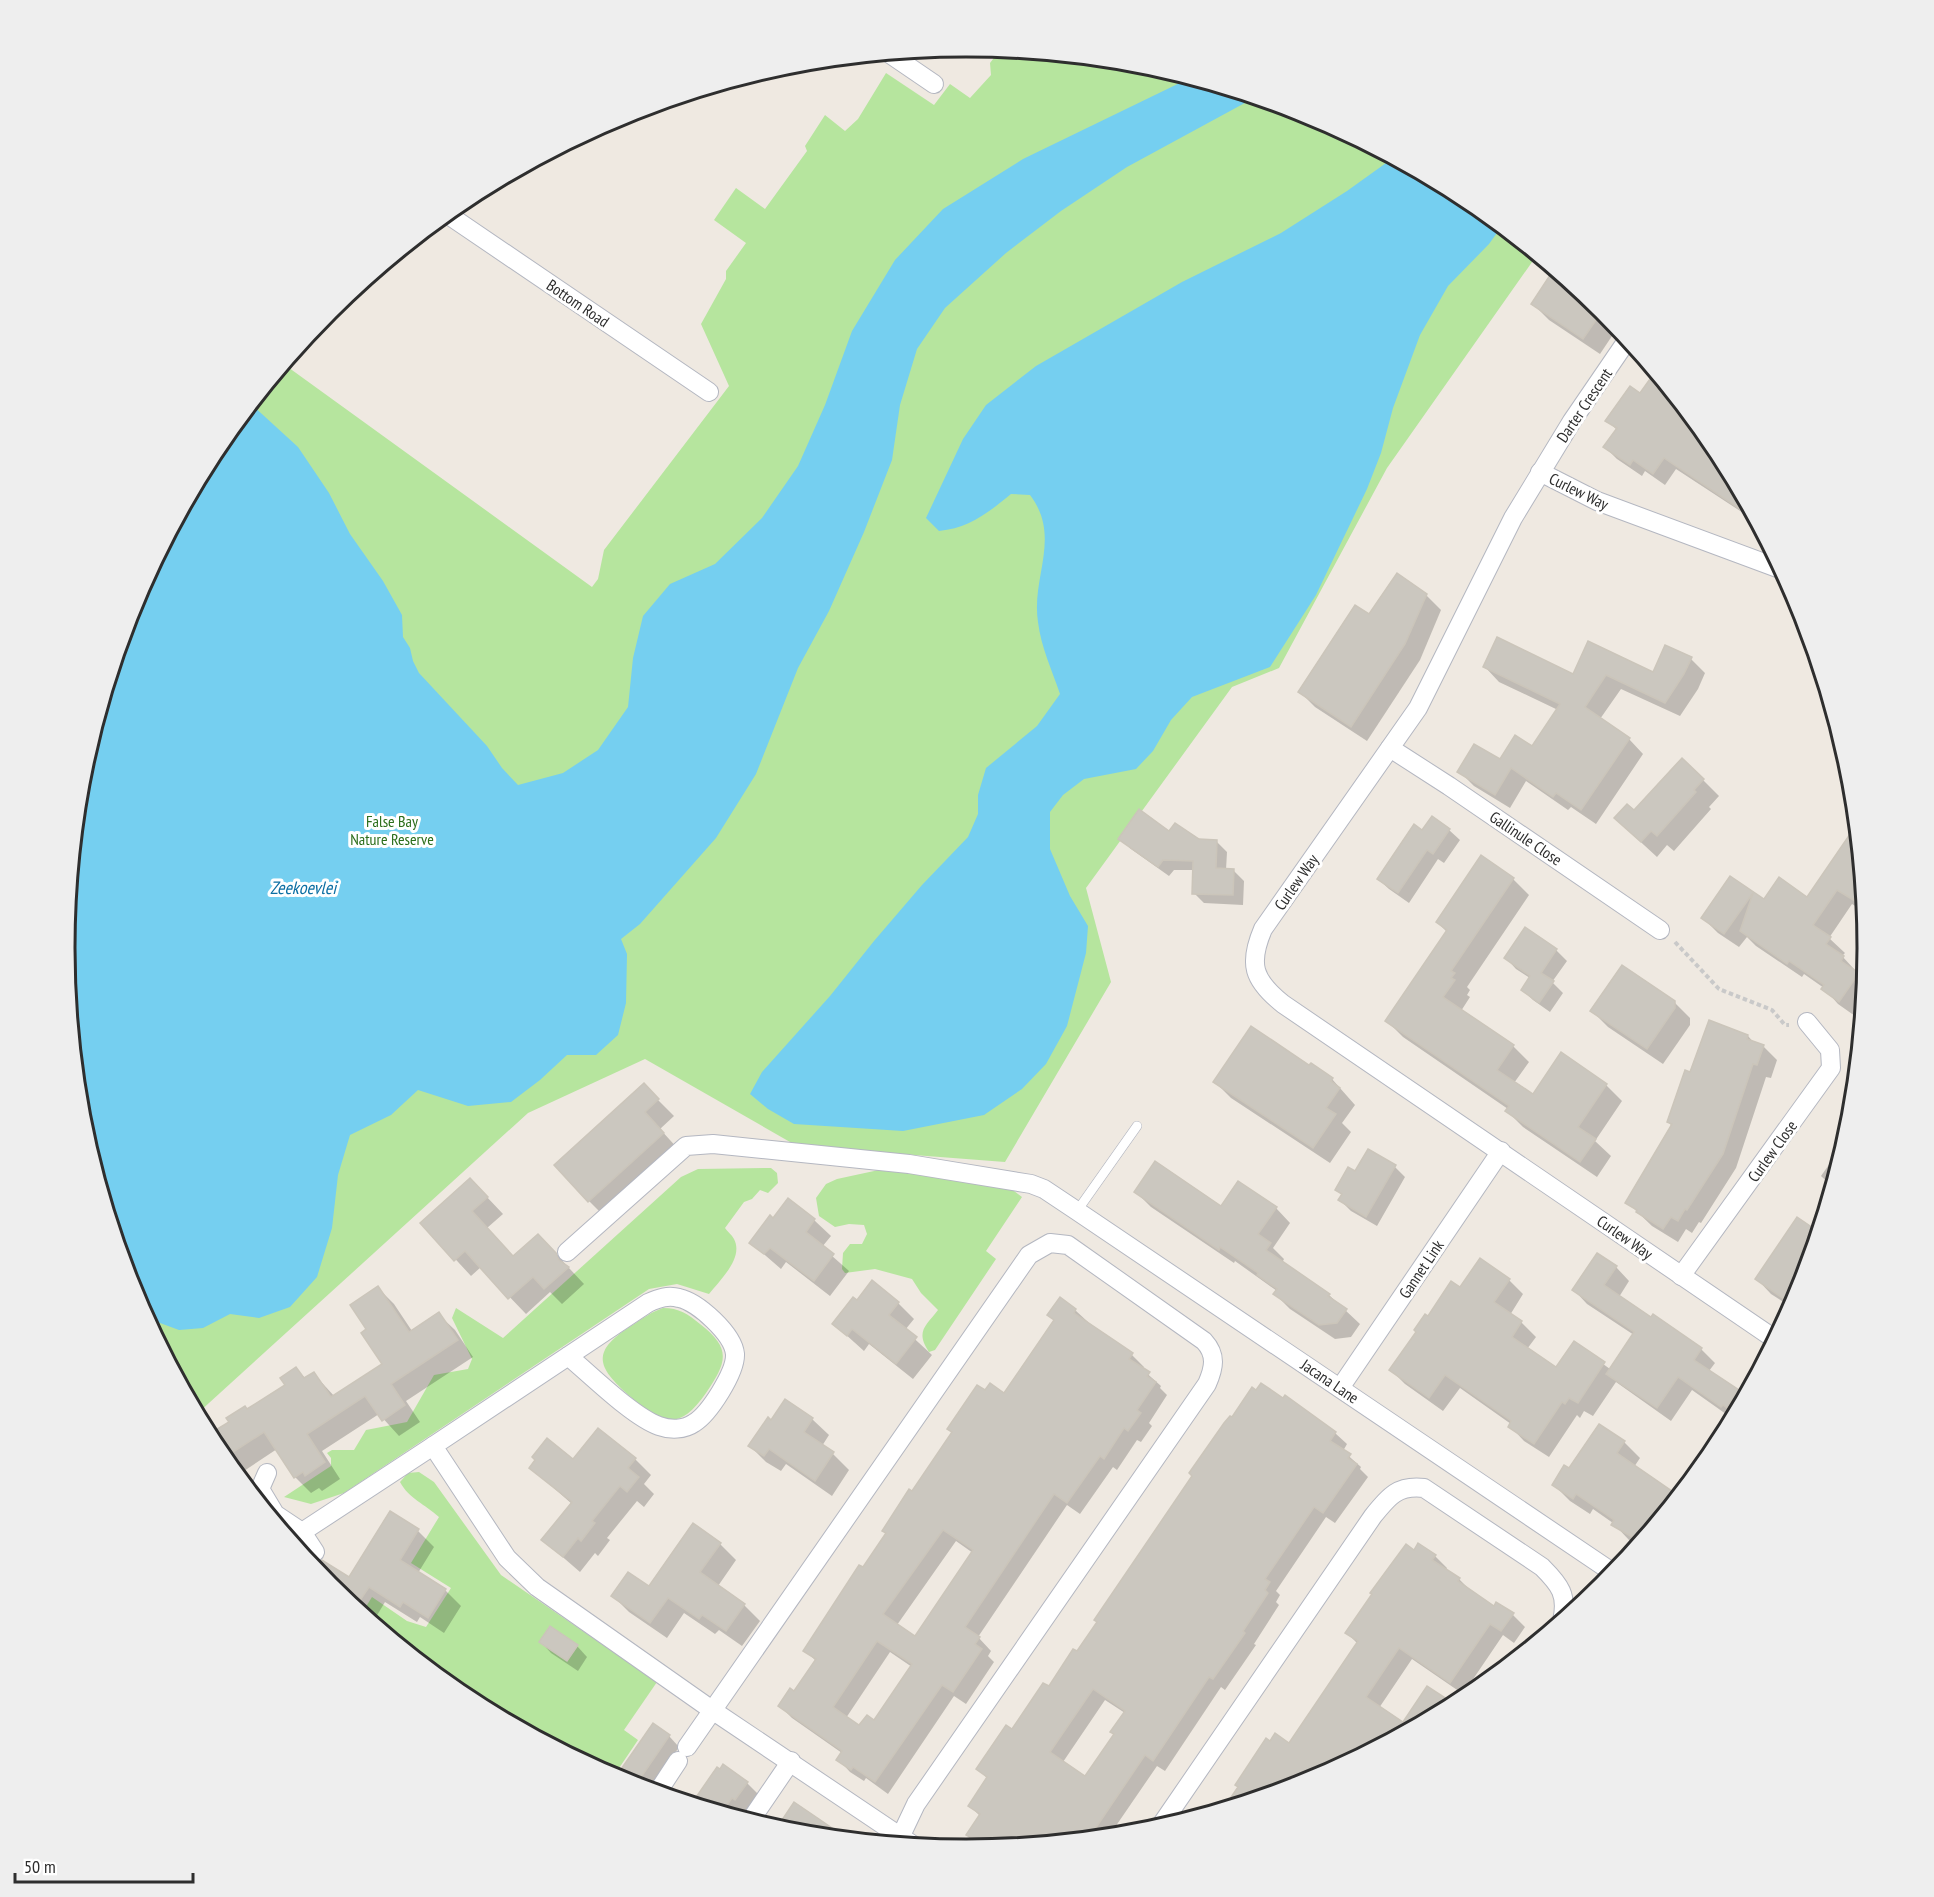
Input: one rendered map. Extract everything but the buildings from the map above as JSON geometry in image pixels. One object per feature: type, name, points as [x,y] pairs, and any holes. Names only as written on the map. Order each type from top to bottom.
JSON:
[{"type":"street","points":[[899,60],[934,84]]},
{"type":"street","name":"Bottom Road","points":[[455,219],[709,393]]},
{"type":"street","name":"Darter Crescent","points":[[1540,472],[1623,346]]},
{"type":"street","name":"Curlew Way","points":[[1770,1336],[1283,1004],[1270,993],[1256,973],[1254,957],[1263,929],[1418,708],[1513,518],[1540,472],[1597,501],[1772,566]]},
{"type":"street","name":"Gallinule Close","points":[[1390,748],[1660,930]]},
{"type":"street","name":"Curlew Close","points":[[1681,1276],[1831,1068],[1830,1050],[1808,1022]]},
{"type":"street","name":"Jacana Lane","points":[[567,1252],[686,1146],[713,1144],[909,1164],[1031,1184],[1044,1189],[1077,1211],[1607,1568]]},
{"type":"street","name":"Gannet Link","points":[[1340,1388],[1501,1151]]},
{"type":"street","points":[[661,1786],[1029,1255],[1050,1243],[1059,1242],[1077,1249],[1204,1341],[1213,1354],[1212,1373],[1207,1384],[916,1804],[905,1838]]},
{"type":"street","points":[[302,1532],[648,1303],[659,1297],[681,1298],[695,1305],[723,1329],[735,1354],[734,1368],[730,1378],[705,1413],[696,1422],[686,1427],[671,1429],[644,1419],[568,1356]]},
{"type":"street","points":[[433,1446],[507,1558],[537,1587],[712,1710],[791,1761],[897,1837]]},
{"type":"street","points":[[266,1498],[260,1489],[267,1473]]},
{"type":"street","points":[[1166,1817],[1373,1516],[1393,1493],[1404,1488],[1424,1488],[1542,1567],[1563,1593],[1565,1610]]},
{"type":"street","points":[[283,1519],[302,1532],[315,1552]]},
{"type":"street","points":[[755,1814],[791,1761]]},
{"type":"lane","points":[[1077,1211],[1137,1126]]},
{"type":"path","points":[[1660,930],[1679,945],[1719,989],[1772,1010],[1785,1025],[1808,1022]]},
{"type":"green space","name":"False Bay Nature Reserve","points":[[994,58],[1025,59],[1141,74],[1198,87],[1254,104],[1361,149],[1413,176],[1462,207],[1533,260],[1387,468],[1279,668],[1232,687],[1086,888],[1111,982],[1005,1162],[797,1146],[645,1059],[528,1113],[204,1408],[167,1343],[143,1290],[106,1179],[83,1065],[77,1007],[75,948],[77,890],[83,832],[106,718],[143,607],[167,554],[195,503],[226,453],[290,369],[592,587],[598,579],[604,550],[729,386],[701,324],[726,279],[726,271],[746,243],[714,220],[736,188],[765,209],[807,151],[805,146],[825,115],[845,131],[858,119],[886,73],[934,105],[950,84],[970,98],[991,75],[990,63]]},
{"type":"green space","points":[[771,1168],[777,1173],[778,1183],[768,1193],[760,1190],[752,1199],[744,1202],[725,1228],[734,1239],[736,1254],[729,1268],[709,1294],[677,1284],[649,1289],[344,1493],[311,1504],[284,1497],[331,1466],[331,1458],[327,1453],[332,1450],[354,1450],[366,1430],[407,1422],[434,1375],[468,1369],[472,1359],[452,1318],[456,1308],[503,1338],[681,1177],[698,1169]]},
{"type":"green space","points":[[888,1168],[1002,1182],[1022,1197],[986,1251],[996,1259],[935,1350],[929,1352],[923,1339],[924,1329],[938,1310],[921,1293],[912,1279],[875,1269],[845,1273],[842,1269],[843,1253],[850,1244],[862,1244],[867,1234],[864,1225],[849,1224],[835,1227],[819,1216],[816,1198],[826,1184],[837,1179]]},
{"type":"green space","points":[[663,1308],[679,1310],[696,1320],[717,1341],[723,1356],[718,1373],[697,1405],[680,1418],[671,1420],[653,1414],[632,1398],[612,1378],[603,1361],[608,1345],[617,1336]]},
{"type":"green space","points":[[419,1472],[434,1482],[501,1575],[657,1682],[624,1730],[638,1740],[619,1769],[521,1721],[472,1690],[424,1656],[366,1607],[372,1597],[407,1621],[426,1627],[451,1588],[411,1563],[439,1517],[404,1488],[400,1482],[408,1473]]},
{"type":"water","name":"Zeekoevlei","points":[[1180,83],[1247,102],[1127,167],[1061,211],[1006,253],[945,308],[917,349],[900,405],[892,460],[864,532],[829,611],[798,668],[756,774],[716,838],[640,924],[621,939],[627,954],[626,1003],[618,1035],[596,1055],[567,1055],[511,1102],[468,1106],[418,1090],[391,1115],[350,1135],[338,1175],[332,1228],[317,1277],[290,1307],[259,1318],[230,1314],[203,1328],[179,1330],[158,1322],[123,1235],[106,1179],[83,1065],[77,1007],[75,948],[77,890],[83,832],[106,718],[143,607],[167,554],[195,503],[226,453],[257,410],[298,447],[329,493],[350,534],[383,581],[402,615],[403,637],[410,648],[419,673],[487,746],[502,768],[518,785],[563,773],[598,750],[628,707],[633,658],[643,616],[670,584],[715,564],[762,518],[798,466],[825,405],[852,331],[895,260],[943,209],[1023,159]]},
{"type":"water","points":[[1387,162],[1413,176],[1498,232],[1448,286],[1420,335],[1367,489],[1316,595],[1270,667],[1192,697],[1171,720],[1153,751],[1136,769],[1084,779],[1063,795],[1050,812],[1050,849],[1070,896],[1088,926],[1086,953],[1067,1026],[1046,1064],[1022,1089],[984,1115],[903,1131],[794,1124],[768,1109],[750,1094],[762,1072],[830,996],[922,885],[968,837],[978,814],[978,795],[986,768],[1037,726],[1060,694],[1039,631],[1037,605],[1045,542],[1044,526],[1030,495],[1011,494],[978,518],[960,527],[939,531],[926,518],[963,439],[986,405],[1036,366],[1182,282],[1281,233]]}]
